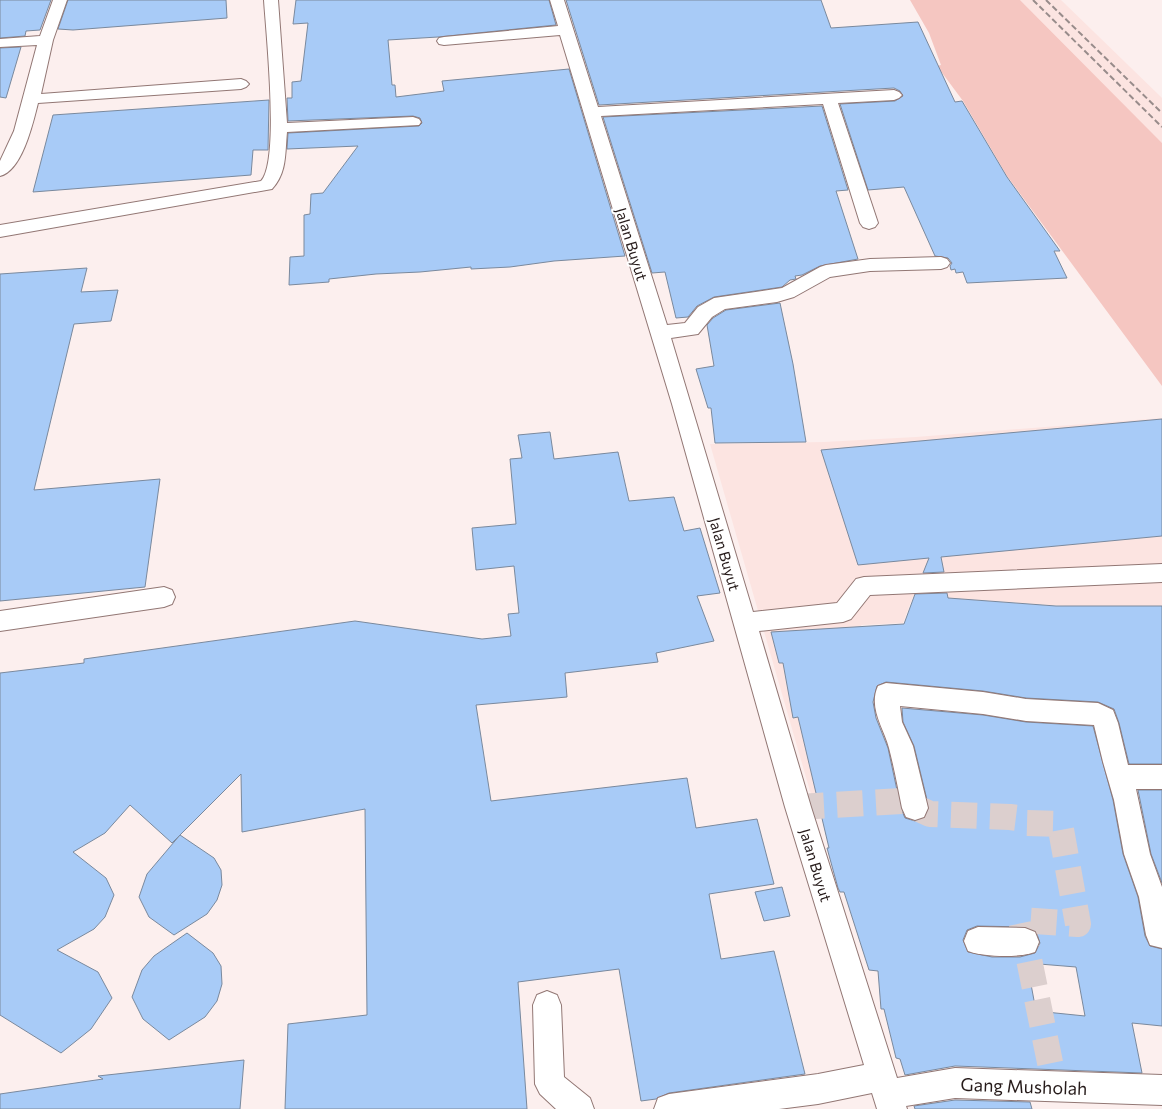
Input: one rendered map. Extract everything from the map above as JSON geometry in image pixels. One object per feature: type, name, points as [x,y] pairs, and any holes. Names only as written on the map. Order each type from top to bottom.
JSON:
[{"type":"street","points":[[0,171],[11,161],[32,100],[46,40],[60,0]]},
{"type":"street","points":[[0,231],[266,185],[273,178],[276,168],[279,128],[271,0]]},
{"type":"street","name":"Jalan Buyut","points":[[557,0],[659,333],[796,799],[887,1093]]},
{"type":"street","points":[[444,41],[565,30]]},
{"type":"street","points":[[0,43],[46,40]]},
{"type":"street","points":[[32,100],[241,84]]},
{"type":"street","points":[[591,112],[894,94]]},
{"type":"street","points":[[829,99],[869,223]]},
{"type":"street","points":[[279,128],[413,122]]},
{"type":"street","points":[[659,333],[691,329],[705,312],[721,303],[777,296],[788,292],[826,271],[870,266],[942,262]]},
{"type":"street","points":[[745,623],[843,612],[864,586],[1162,573]]},
{"type":"street","points":[[0,621],[164,597]]},
{"type":"street","points":[[915,808],[901,746],[890,722],[886,694],[983,703],[997,707],[1025,710],[1098,714],[1104,718],[1106,723],[1127,800],[1136,854],[1157,897],[1160,935]]},
{"type":"street","points":[[1120,777],[1162,777]]},
{"type":"street","points":[[978,941],[1025,942]]},
{"type":"street","points":[[547,1005],[550,1084],[579,1109]]},
{"type":"street","name":"Gang Musholah","points":[[669,1109],[818,1089],[887,1093],[955,1083],[1162,1090]]},
{"type":"shaded area","points":[[910,0],[1020,0],[1162,143],[1162,386],[1007,176],[963,101],[937,66],[941,65],[929,33]]},
{"type":"shaded area","points":[[1020,0],[1061,0],[1162,98],[1162,143]]},
{"type":"shaded area","points":[[1162,418],[1162,711],[1084,710],[1066,606],[913,596],[903,623],[861,625],[896,757],[911,797],[814,805],[710,444],[824,442],[916,437]]},
{"type":"building","points":[[0,0],[51,0],[40,30],[26,31],[25,36],[0,38]]},
{"type":"building","points":[[68,0],[226,0],[227,18],[73,30],[58,29]]},
{"type":"building","points":[[296,0],[549,0],[556,25],[438,37],[388,40],[392,85],[395,85],[396,97],[444,91],[442,81],[569,69],[625,256],[554,261],[510,267],[471,269],[471,267],[420,272],[376,274],[329,279],[329,282],[289,285],[290,257],[304,256],[304,215],[310,214],[311,194],[323,193],[358,146],[287,149],[288,133],[419,126],[422,123],[420,118],[413,116],[288,121],[287,98],[292,98],[292,82],[301,81],[308,23],[293,24]]},
{"type":"building","points":[[566,0],[821,0],[831,28],[918,22],[955,102],[962,101],[1007,177],[1060,251],[1054,251],[1067,278],[967,283],[963,272],[956,273],[955,269],[951,270],[950,266],[952,263],[948,258],[935,256],[904,187],[868,190],[840,104],[895,101],[903,96],[900,91],[894,88],[599,105]]},
{"type":"building","points":[[21,47],[6,98],[0,97],[0,48]]},
{"type":"building","points":[[269,100],[268,150],[253,150],[251,175],[33,192],[53,115]]},
{"type":"building","points":[[822,106],[848,190],[836,191],[858,259],[820,266],[802,275],[795,276],[796,279],[790,280],[782,287],[714,297],[697,306],[688,317],[676,318],[665,272],[652,273],[603,117]]},
{"type":"building","points":[[87,268],[81,292],[118,290],[111,321],[74,324],[34,490],[160,479],[145,587],[0,601],[0,274]]},
{"type":"building","points":[[780,303],[793,364],[806,442],[715,443],[711,408],[708,408],[696,369],[714,366],[707,325],[713,318],[726,310]]},
{"type":"building","points":[[1162,419],[1162,536],[941,557],[944,572],[923,573],[929,558],[858,565],[821,450]]},
{"type":"building","points":[[550,432],[554,459],[618,452],[629,501],[674,497],[684,531],[700,528],[720,593],[697,596],[714,641],[656,653],[658,662],[565,673],[567,697],[476,705],[491,801],[687,778],[696,828],[757,819],[774,884],[709,894],[721,959],[774,951],[805,1074],[669,1093],[656,1099],[641,1101],[619,969],[518,982],[527,1109],[285,1109],[288,1024],[367,1015],[365,809],[242,832],[241,774],[172,843],[130,805],[105,833],[73,852],[106,878],[114,895],[105,917],[94,929],[57,950],[98,972],[112,998],[91,1029],[61,1053],[0,1015],[0,673],[84,663],[84,659],[355,621],[482,639],[511,636],[508,614],[519,613],[514,566],[476,570],[472,528],[516,524],[510,459],[522,458],[518,435]]},
{"type":"building","points":[[947,593],[948,598],[1056,606],[1162,606],[1162,764],[1129,764],[1114,709],[1098,702],[1026,698],[983,691],[886,682],[877,686],[873,702],[876,718],[888,748],[901,809],[905,818],[915,821],[925,818],[929,808],[914,746],[903,722],[902,708],[983,715],[1026,722],[1093,726],[1113,800],[1123,854],[1138,897],[1145,936],[1150,946],[1162,949],[1162,1026],[1132,1023],[1142,1073],[955,1066],[905,1075],[900,1059],[896,1058],[884,1009],[881,1009],[878,971],[869,970],[844,892],[840,892],[838,888],[827,848],[829,848],[798,717],[793,718],[783,663],[779,663],[771,632],[904,624],[915,594]],"holes":[[[977,926],[1026,927],[1036,931],[1040,943],[1035,953],[1020,957],[992,957],[968,952],[963,940],[967,930]],[[1027,963],[1076,967],[1085,1016],[1036,1011]]]},
{"type":"building","points":[[1138,790],[1162,790],[1162,883],[1151,854]]},
{"type":"building","points":[[180,835],[214,858],[221,870],[222,885],[217,900],[207,914],[174,935],[149,917],[139,897],[147,874]]},
{"type":"building","points":[[782,887],[790,916],[764,921],[755,892]]},
{"type":"building","points":[[187,933],[213,953],[221,966],[222,984],[217,1001],[205,1017],[169,1040],[143,1019],[132,997],[142,970],[154,956]]},
{"type":"building","points":[[244,1060],[240,1109],[0,1109],[0,1094],[103,1079],[98,1076]]},
{"type":"building","points":[[955,1100],[1030,1102],[1032,1109],[915,1109],[914,1106]]},
{"type":"tunnel","points":[[798,807],[902,801],[930,814],[1010,817],[1018,818],[1024,823],[1060,824],[1078,924],[1021,920],[1055,1087]]},
{"type":"railway","points":[[1033,0],[1162,127]]},
{"type":"railway","points":[[1046,0],[1162,113]]}]
